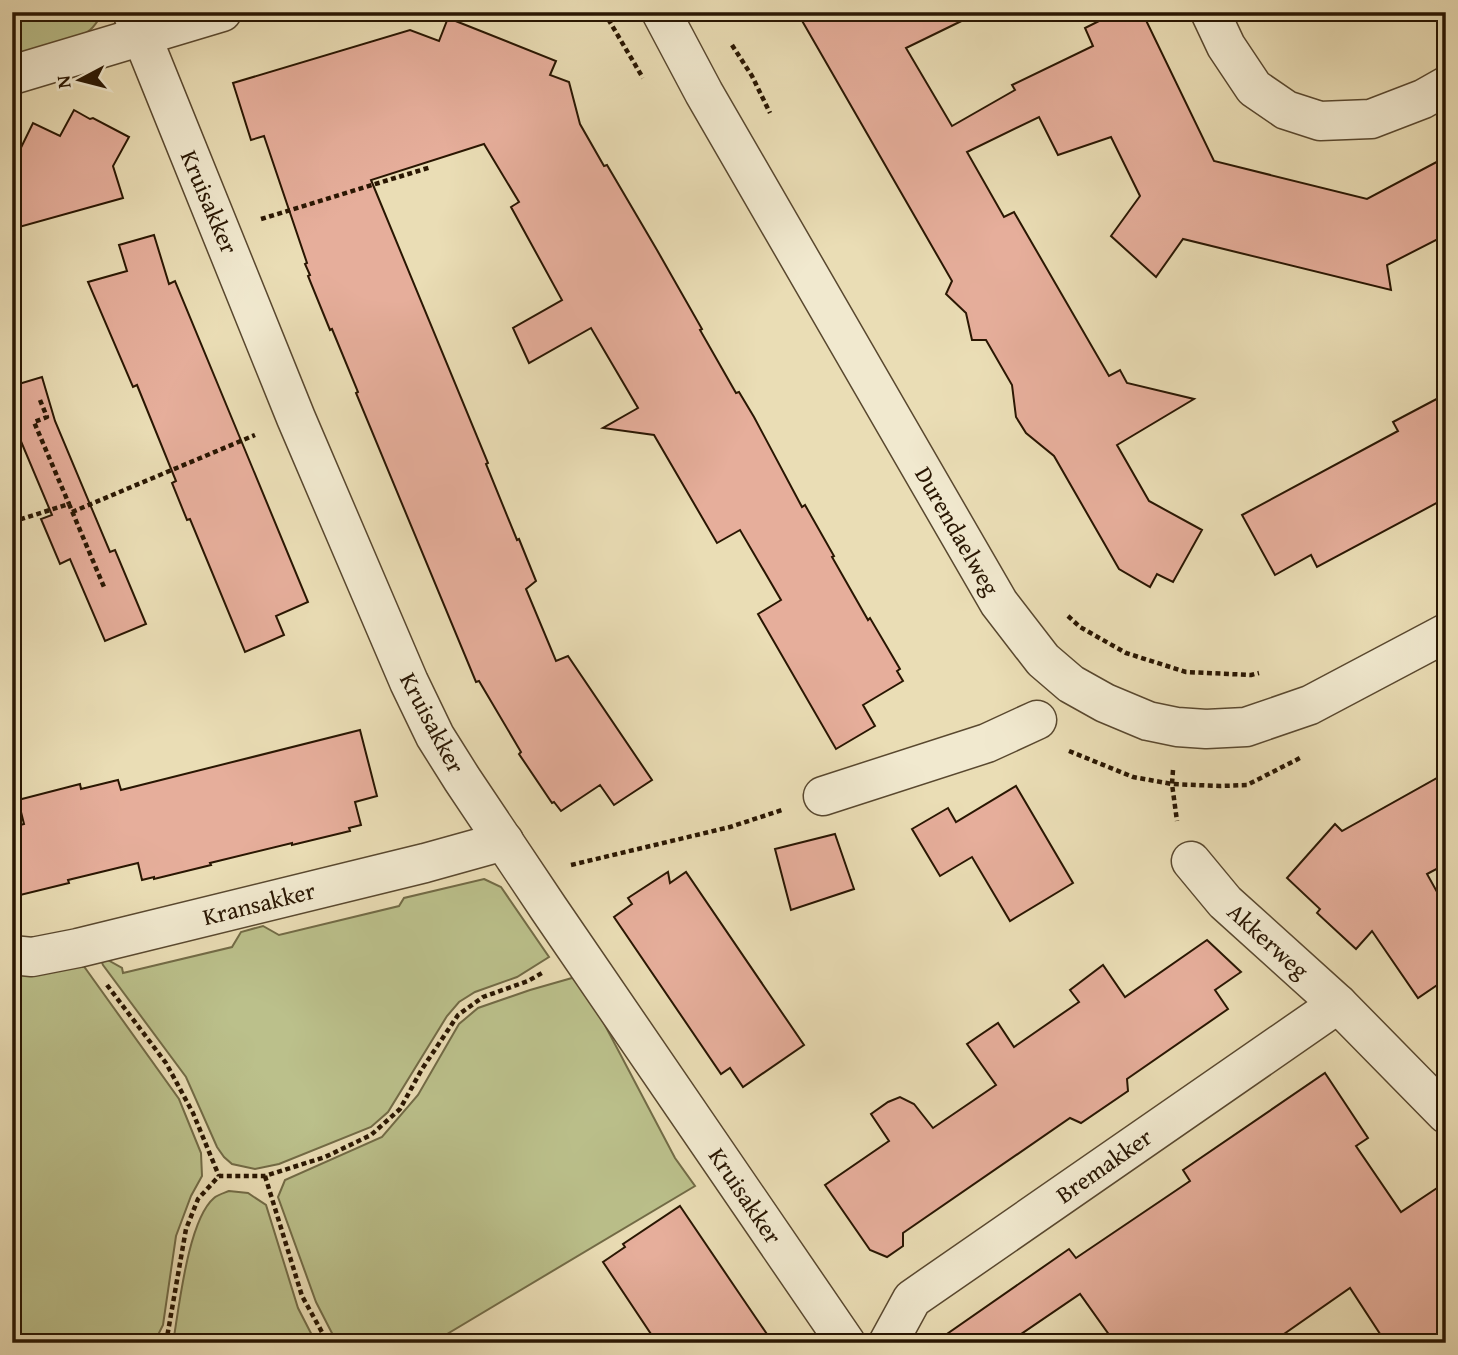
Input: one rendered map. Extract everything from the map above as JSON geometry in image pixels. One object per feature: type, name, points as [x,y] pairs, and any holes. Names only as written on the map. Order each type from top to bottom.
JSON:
[{"type":"street","points":[[12,75],[137,24],[222,12]]},
{"type":"street","name":"Durendaelweg","points":[[661,12],[704,93],[999,603],[1043,660],[1071,684],[1105,704],[1148,721],[1206,729],[1246,727],[1310,705],[1446,633]]},
{"type":"street","points":[[1210,12],[1226,47],[1254,88],[1286,110],[1320,121],[1371,120],[1423,99],[1446,86]]},
{"type":"street","name":"Kruisakker","points":[[137,24],[296,418],[409,682],[435,736],[503,841],[846,1343]]},
{"type":"street","points":[[823,796],[987,743],[1037,720]]},
{"type":"street","name":"Kransakker","points":[[12,955],[32,957],[78,948],[425,863],[503,841]]},
{"type":"street","name":"Akkerweg","points":[[1191,861],[1225,902],[1338,1004],[1446,1114]]},
{"type":"street","name":"Bremakker","points":[[888,1343],[912,1299],[1338,1004]]},
{"type":"path","points":[[731,44],[752,76],[774,121]]},
{"type":"path","points":[[223,235],[256,220],[431,167]]},
{"type":"path","points":[[40,400],[47,417],[34,422],[104,587]]},
{"type":"path","points":[[72,512],[296,418]]},
{"type":"path","points":[[12,522],[69,505]]},
{"type":"path","points":[[1062,611],[1080,627],[1126,653],[1186,672],[1251,675],[1263,671]]},
{"type":"path","points":[[1177,727],[1172,784],[1179,830],[1191,861]]},
{"type":"path","points":[[527,876],[730,827],[823,796]]},
{"type":"path","points":[[78,948],[166,1063],[193,1113],[219,1176]]},
{"type":"path","points":[[166,1343],[186,1229],[198,1199],[219,1176],[265,1176],[325,1157],[371,1135],[400,1109],[422,1069],[458,1015],[483,997],[528,981],[579,951]]},
{"type":"path","points":[[265,1176],[302,1296],[328,1343]]},
{"type":"green space","points":[[12,12],[103,12],[94,26],[83,35],[12,58]]},
{"type":"green space","points":[[484,879],[501,887],[549,957],[517,977],[475,992],[459,1002],[447,1016],[388,1112],[371,1127],[279,1164],[255,1169],[232,1164],[224,1157],[186,1077],[101,960],[106,959],[122,968],[123,973],[232,947],[241,932],[263,926],[279,935],[399,906],[404,898]]},
{"type":"green space","points":[[83,965],[179,1099],[201,1153],[202,1176],[191,1196],[176,1236],[163,1325],[154,1343],[12,1343],[12,971]]},
{"type":"green space","points":[[579,976],[675,1158],[695,1186],[432,1343],[337,1343],[316,1302],[278,1197],[285,1180],[382,1137],[418,1095],[459,1024],[478,1008]]},
{"type":"green space","points":[[229,1191],[248,1193],[266,1205],[298,1308],[316,1343],[173,1343],[186,1266],[197,1225],[214,1198]]},
{"type":"building","points":[[797,12],[980,12],[906,48],[952,126],[1015,90],[1012,85],[1093,46],[1085,28],[1117,12],[1142,12],[1214,161],[1367,199],[1446,157],[1446,235],[1387,265],[1391,290],[1183,239],[1156,277],[1111,236],[1140,196],[1111,137],[1058,155],[1039,117],[967,152],[1004,217],[1014,212],[1109,376],[1120,370],[1127,383],[1194,399],[1117,445],[1149,501],[1202,530],[1173,582],[1157,574],[1150,587],[1119,569],[1054,456],[1026,433],[1016,417],[1012,385],[986,340],[972,340],[966,313],[946,294],[952,281]]},
{"type":"building","points":[[448,18],[556,61],[550,75],[569,82],[580,124],[657,250],[736,393],[739,392],[754,417],[802,507],[805,505],[868,620],[870,618],[900,669],[897,671],[903,681],[863,705],[875,726],[836,749],[758,614],[781,600],[740,530],[717,543],[654,435],[603,428],[638,408],[591,328],[529,363],[513,328],[562,300],[511,207],[519,202],[484,144],[371,180],[536,581],[526,589],[556,661],[568,656],[652,780],[614,805],[600,785],[561,811],[552,803],[519,754],[521,752],[479,681],[476,682],[308,276],[307,263],[264,136],[251,140],[233,83],[410,30],[439,41]]},
{"type":"building","points":[[74,110],[129,137],[113,166],[123,198],[12,229],[12,166],[33,123],[60,136]]},
{"type":"building","points":[[154,235],[169,284],[175,281],[308,602],[276,616],[284,635],[245,652],[190,519],[187,520],[172,483],[176,481],[137,385],[133,387],[88,282],[127,271],[119,245]]},
{"type":"building","points":[[42,377],[55,421],[110,552],[115,550],[146,624],[105,641],[70,559],[60,564],[41,519],[52,515],[12,420],[12,386]]},
{"type":"building","points":[[1446,394],[1446,498],[1317,567],[1311,555],[1275,575],[1242,515],[1398,431],[1393,422]]},
{"type":"building","points":[[360,730],[377,796],[355,802],[361,825],[349,828],[350,831],[210,863],[211,865],[154,879],[142,880],[138,863],[12,897],[12,827],[24,824],[18,800],[80,784],[81,789],[118,780],[121,790]]},
{"type":"building","points":[[1446,773],[1446,864],[1427,874],[1446,908],[1446,979],[1418,998],[1372,931],[1356,949],[1317,913],[1320,909],[1287,878],[1335,824],[1342,831]]},
{"type":"building","points":[[1016,786],[1073,883],[1010,921],[972,857],[940,876],[912,829],[948,808],[956,822]]},
{"type":"building","points":[[835,834],[854,889],[791,910],[775,849]]},
{"type":"building","points":[[668,872],[670,883],[686,872],[804,1045],[743,1087],[730,1068],[721,1074],[614,917],[632,904],[628,898]]},
{"type":"building","points":[[1207,940],[1241,972],[1215,990],[1228,1009],[1127,1079],[1128,1091],[1081,1123],[1070,1118],[903,1233],[903,1246],[887,1257],[870,1250],[825,1185],[889,1141],[871,1114],[900,1097],[914,1104],[933,1128],[996,1085],[967,1044],[998,1023],[1014,1047],[1079,1002],[1070,990],[1103,965],[1125,997]]},
{"type":"building","points":[[1325,1073],[1368,1138],[1356,1146],[1401,1212],[1446,1182],[1446,1343],[1386,1343],[1350,1288],[1271,1343],[1115,1343],[1080,1294],[1008,1343],[934,1343],[1069,1249],[1076,1258],[1190,1181],[1183,1170]]},
{"type":"building","points":[[680,1206],[773,1343],[657,1343],[603,1262],[625,1247],[623,1244]]}]
